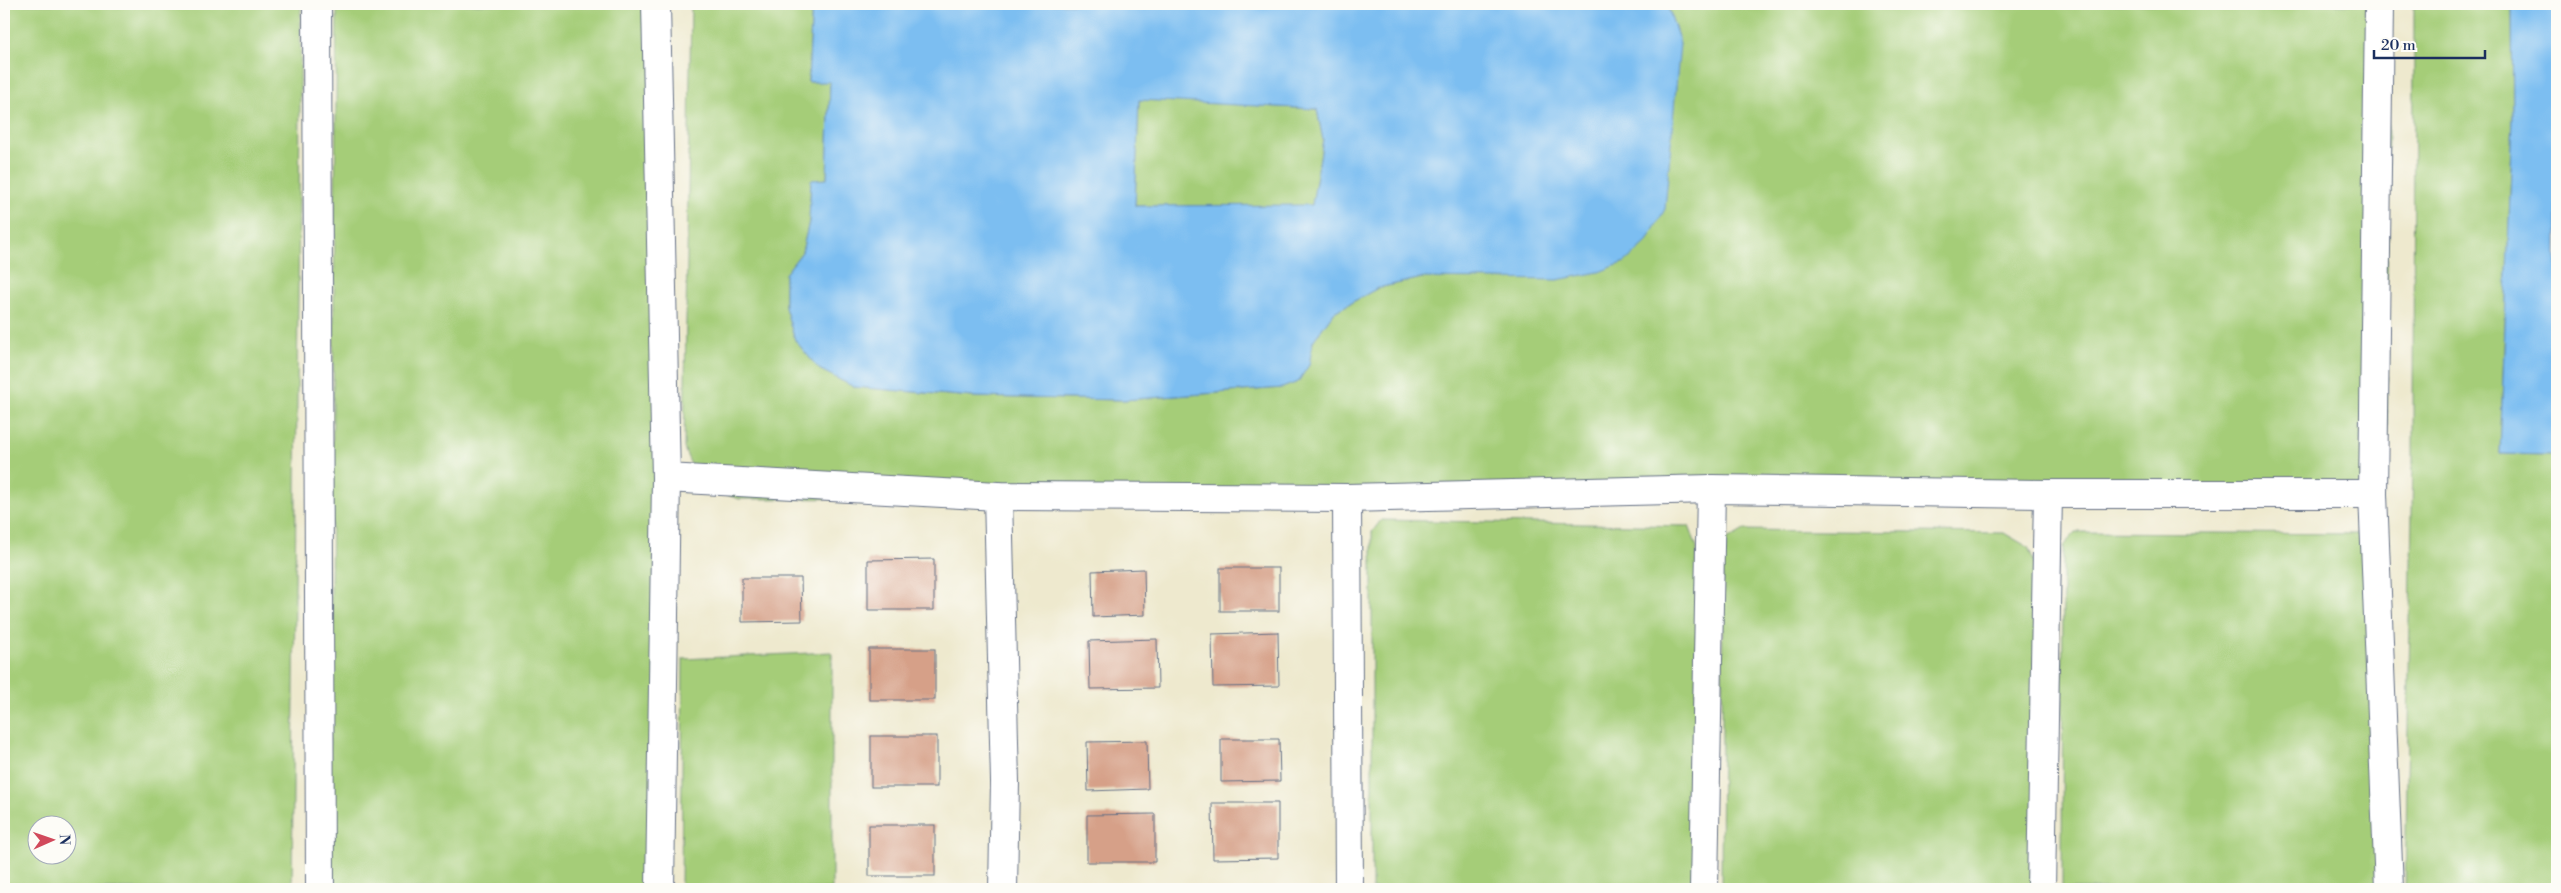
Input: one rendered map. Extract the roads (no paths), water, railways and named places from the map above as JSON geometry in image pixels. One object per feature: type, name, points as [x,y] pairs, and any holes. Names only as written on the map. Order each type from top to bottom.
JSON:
[{"type":"street","points":[[317,4],[320,889]]},
{"type":"street","points":[[656,4],[666,478],[660,889]]},
{"type":"street","points":[[2379,4],[2373,494],[2389,889]]},
{"type":"street","points":[[666,478],[998,496],[1347,498],[1711,489],[2048,494],[2373,494]]},
{"type":"street","points":[[1704,889],[1711,489]]},
{"type":"street","points":[[2041,889],[2048,494]]},
{"type":"street","points":[[998,496],[1005,782],[1003,889]]},
{"type":"street","points":[[1347,498],[1350,889]]},
{"type":"water","points":[[812,4],[1667,4],[1680,43],[1665,209],[1646,243],[1625,262],[1599,272],[1557,280],[1422,278],[1378,288],[1334,312],[1313,341],[1309,365],[1298,382],[1282,388],[1123,400],[973,397],[854,387],[819,369],[795,340],[785,307],[785,274],[802,252],[809,222],[811,180],[827,179],[830,82],[808,82]],"holes":[[[1139,100],[1317,109],[1323,140],[1312,205],[1135,206]]]},
{"type":"water","points":[[2512,4],[2557,4],[2557,455],[2500,454],[2513,118]]}]
